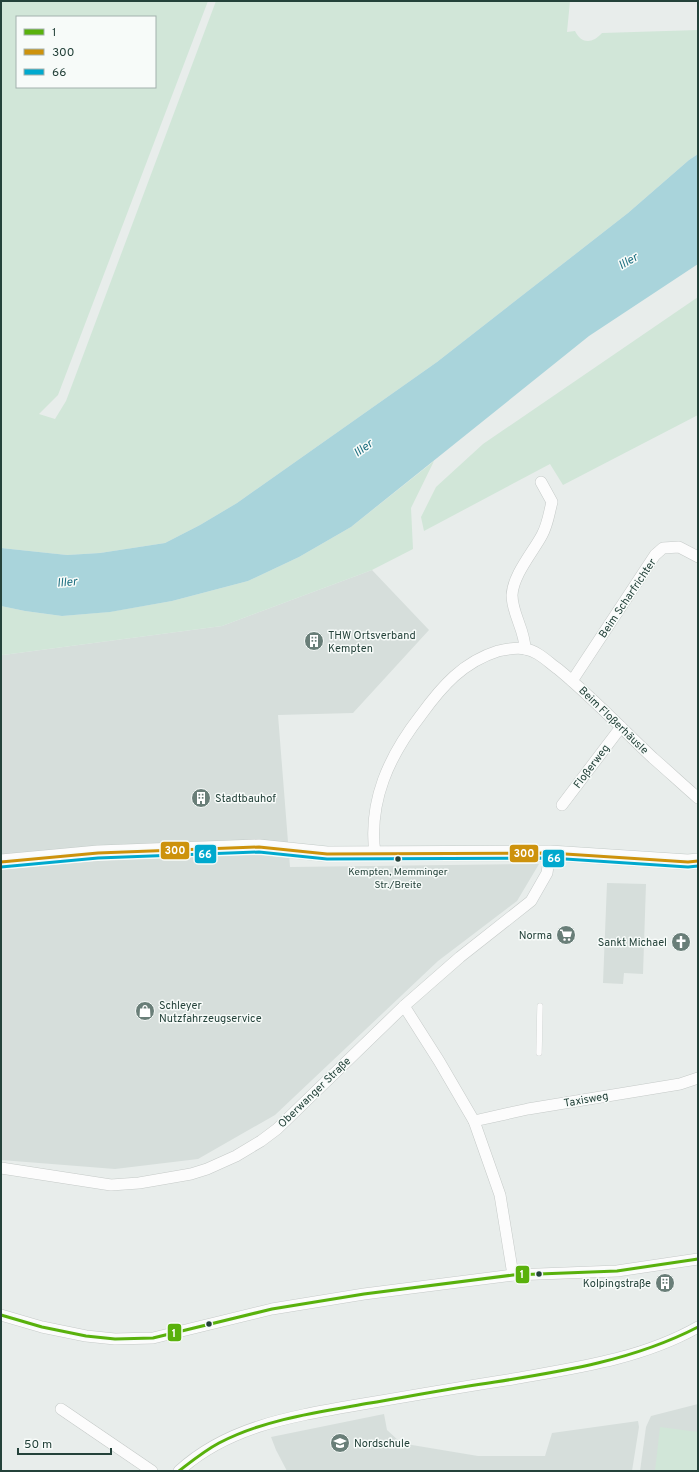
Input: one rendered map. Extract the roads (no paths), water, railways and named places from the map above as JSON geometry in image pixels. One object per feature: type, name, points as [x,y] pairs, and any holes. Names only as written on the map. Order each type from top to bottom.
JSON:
[{"type":"main road","points":[[1,862],[98,853],[259,847],[327,854],[550,853],[688,862],[698,861]]},
{"type":"street","points":[[375,854],[373,837],[380,788],[392,758],[407,733],[437,694],[461,671],[483,656],[507,649],[526,648],[525,640],[513,609],[512,594],[516,580],[543,533],[548,519],[552,502],[540,482]]},
{"type":"street","name":"Beim Scharfrichter","points":[[572,680],[655,555],[664,548],[679,547],[698,557]]},
{"type":"street","name":"Beim Floßerhäusle","points":[[526,648],[541,656],[572,680],[698,798]]},
{"type":"street","name":"Floßerweg","points":[[562,805],[621,727]]},
{"type":"street","name":"Oberwanger Straße","points":[[1,1168],[111,1185],[139,1183],[191,1174],[207,1169],[236,1156],[261,1141],[276,1129],[404,1006],[460,957],[531,901],[547,873],[550,853]]},
{"type":"street","points":[[404,1006],[474,1120],[500,1195],[513,1275]]},
{"type":"street","name":"Taxisweg","points":[[474,1120],[528,1109],[680,1084],[698,1078]]},
{"type":"street","points":[[1,1315],[42,1327],[86,1336],[115,1339],[153,1338],[272,1309],[364,1294],[513,1275],[617,1271],[698,1259]]},
{"type":"street","points":[[179,1471],[221,1440],[261,1425],[317,1412],[557,1371],[636,1354],[686,1334],[698,1327]]},
{"type":"street","points":[[62,1409],[152,1471]]},
{"type":"lane","points":[[539,1053],[540,1006]]},
{"type":"water","name":"Iller","points":[[698,154],[698,264],[589,336],[351,527],[299,557],[248,581],[172,601],[110,612],[62,616],[1,606],[1,548],[67,555],[100,553],[165,543],[200,525],[237,503],[437,362],[628,213],[689,160]]},
{"type":"place","name":"THW Ortsverband Kempten","points":[[314,641]]},
{"type":"place","name":"Stadtbauhof","points":[[201,798]]},
{"type":"place","name":"Kempten, Memminger Str./Breite","points":[[398,859]]},
{"type":"place","name":"Norma","points":[[566,935]]},
{"type":"place","name":"Sankt Michael","points":[[681,942]]},
{"type":"place","name":"Schleyer Nutzfahrzeugservice","points":[[145,1011]]},
{"type":"place","name":"Kolpingstraße","points":[[665,1283]]},
{"type":"place","name":"Nordschule","points":[[340,1443]]}]
